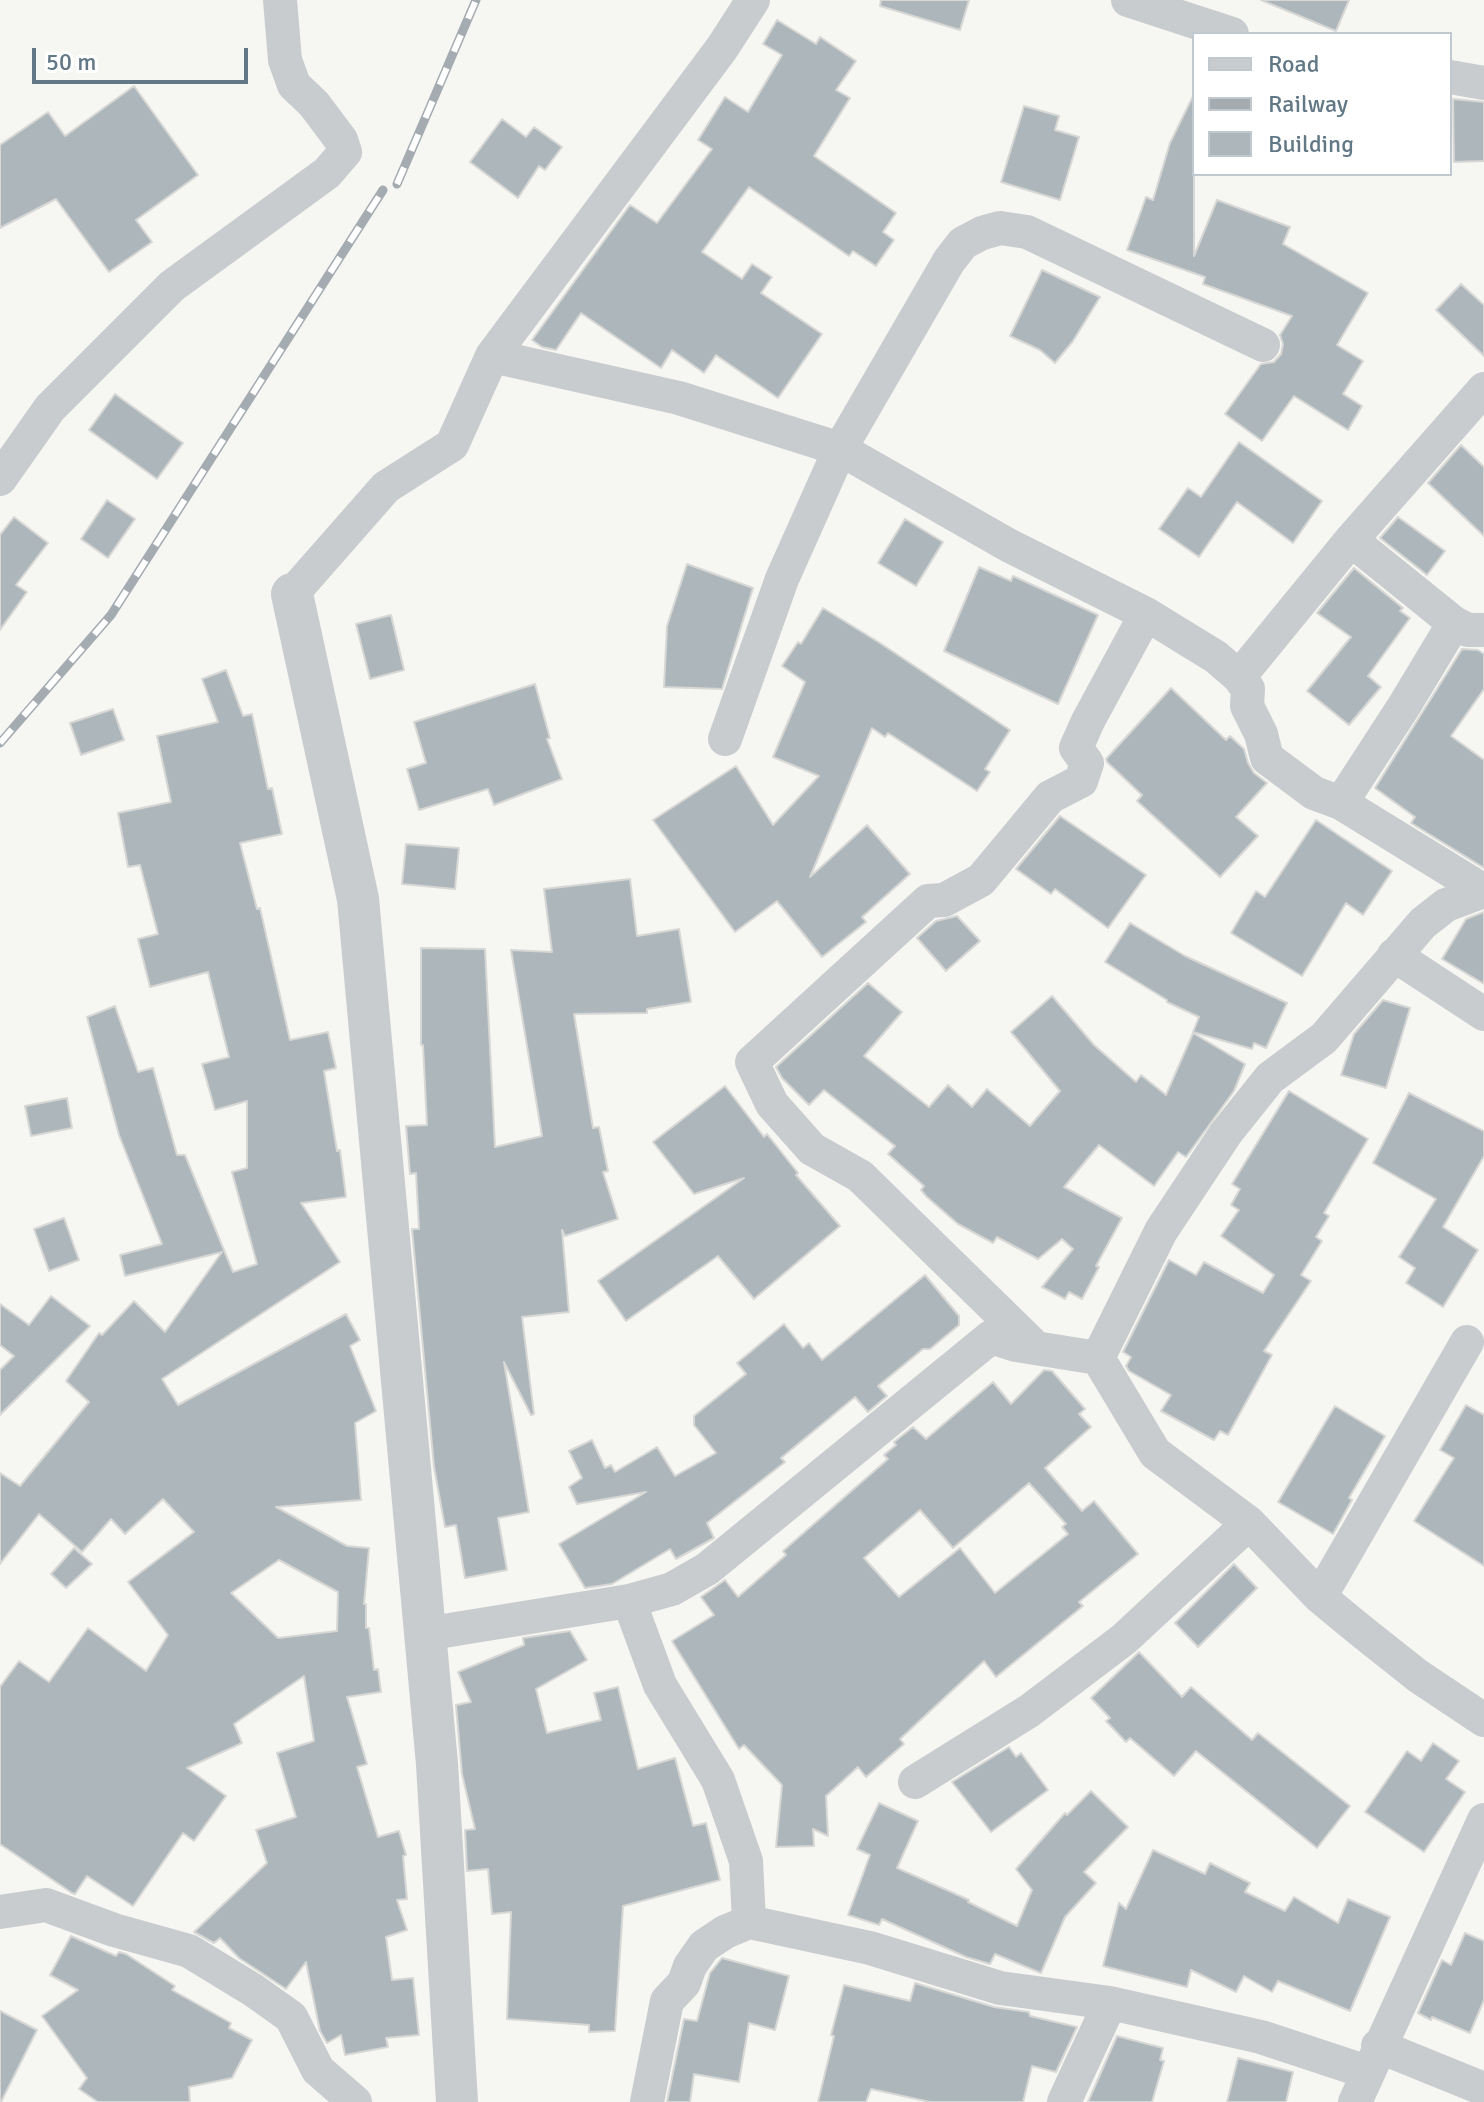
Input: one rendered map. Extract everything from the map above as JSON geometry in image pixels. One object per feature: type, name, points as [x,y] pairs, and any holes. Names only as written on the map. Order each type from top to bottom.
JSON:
[{"type":"street","points":[[0,479],[50,408],[172,286],[327,173],[345,152],[341,140],[314,104],[294,85],[285,60],[280,0]]},
{"type":"street","points":[[457,2102],[437,1764],[358,899],[292,594],[386,487],[452,445],[492,356],[722,48],[753,0]]},
{"type":"street","points":[[1128,0],[1226,32]]},
{"type":"street","points":[[1452,77],[1484,83]]},
{"type":"street","points":[[725,739],[782,579],[840,449],[949,261],[963,243],[1000,228],[1027,232],[1263,345]]},
{"type":"street","points":[[492,356],[679,398],[840,449],[1008,545],[1146,614],[1216,657],[1239,677],[1248,689],[1247,706],[1261,734],[1267,758],[1314,793],[1341,803],[1484,891]]},
{"type":"street","points":[[1239,677],[1351,540],[1484,389]]},
{"type":"street","points":[[1341,803],[1404,706],[1469,626],[1351,540]]},
{"type":"street","points":[[1035,1347],[860,1176],[812,1149],[772,1104],[752,1062],[928,901],[944,900],[981,880],[1050,797],[1081,781],[1087,763],[1076,748],[1146,614]]},
{"type":"street","points":[[1441,864],[1446,905]]},
{"type":"street","points":[[1098,1358],[1161,1231],[1226,1133],[1270,1078],[1324,1038],[1423,923],[1446,905],[1484,891]]},
{"type":"street","points":[[1394,955],[1484,1014]]},
{"type":"street","points":[[425,1634],[629,1601],[672,1589],[707,1569],[991,1337],[1098,1358],[1155,1453],[1249,1523],[1320,1597],[1418,1676],[1484,1720]]},
{"type":"street","points":[[1320,1597],[1467,1342]]},
{"type":"street","points":[[915,1782],[1029,1711],[1124,1639],[1249,1523]]},
{"type":"street","points":[[629,1601],[660,1685],[718,1780],[746,1861],[749,1922]]},
{"type":"street","points":[[1367,2073],[1484,1820]]},
{"type":"street","points":[[0,1912],[46,1905],[114,1930],[189,1951],[291,2017],[318,2070],[355,2102]]},
{"type":"street","points":[[647,2102],[667,2001],[684,1983],[690,1966],[704,1946],[725,1932],[749,1922],[870,1948],[1000,1988],[1110,2003],[1261,2037],[1367,2073],[1484,2089]]},
{"type":"street","points":[[1064,2102],[1110,2003]]},
{"type":"building","points":[[881,0],[969,0],[960,30],[880,6]]},
{"type":"building","points":[[1261,0],[1349,0],[1336,31]]},
{"type":"building","points":[[777,20],[816,44],[820,37],[856,61],[836,90],[850,98],[814,156],[896,213],[883,232],[894,240],[876,266],[853,251],[849,256],[749,187],[702,252],[742,279],[752,264],[772,277],[761,293],[822,334],[778,398],[716,355],[704,373],[672,350],[661,368],[581,313],[556,350],[542,347],[532,340],[630,205],[657,223],[712,149],[698,140],[725,97],[748,112],[782,55],[763,44]]},
{"type":"building","points":[[134,86],[198,175],[136,220],[152,242],[109,272],[56,199],[0,228],[0,145],[48,112],[65,136]]},
{"type":"building","points":[[1192,98],[1194,256],[1217,200],[1290,227],[1283,244],[1368,293],[1337,345],[1363,361],[1343,394],[1362,406],[1348,430],[1294,396],[1262,441],[1225,414],[1261,364],[1274,362],[1281,354],[1283,344],[1280,335],[1292,316],[1203,284],[1205,277],[1127,250],[1146,197],[1153,200],[1170,143]]},
{"type":"building","points":[[1453,99],[1484,102],[1484,161],[1454,162]]},
{"type":"building","points":[[1024,106],[1059,116],[1055,130],[1079,137],[1060,200],[1001,182]]},
{"type":"building","points":[[502,119],[526,137],[534,127],[562,147],[545,170],[539,166],[518,198],[470,162]]},
{"type":"building","points":[[1042,270],[1100,297],[1073,341],[1055,363],[1040,350],[1010,336]]},
{"type":"building","points":[[1461,284],[1484,305],[1484,356],[1436,310]]},
{"type":"building","points":[[115,394],[183,443],[157,479],[89,430]]},
{"type":"building","points":[[1239,442],[1322,501],[1293,543],[1237,502],[1199,557],[1159,529],[1188,488],[1201,497]]},
{"type":"building","points":[[1461,445],[1484,467],[1484,536],[1428,483]]},
{"type":"building","points":[[107,500],[135,519],[108,558],[81,539]]},
{"type":"building","points":[[14,517],[48,543],[16,585],[27,592],[0,630],[0,535]]},
{"type":"building","points":[[1398,517],[1445,551],[1427,575],[1380,538]]},
{"type":"building","points":[[905,519],[943,542],[916,586],[878,563]]},
{"type":"building","points":[[687,564],[753,588],[722,689],[664,687],[667,626]]},
{"type":"building","points":[[979,567],[1011,581],[1013,576],[1098,615],[1058,704],[944,651]]},
{"type":"building","points":[[1354,568],[1403,608],[1400,611],[1410,618],[1368,676],[1381,687],[1349,725],[1307,691],[1351,637],[1317,613]]},
{"type":"building","points":[[823,608],[1010,730],[985,769],[990,772],[977,791],[888,733],[885,737],[872,728],[810,877],[867,825],[910,874],[862,917],[866,922],[822,957],[777,901],[735,932],[653,820],[736,766],[773,825],[819,776],[773,757],[805,682],[782,666],[798,642],[801,644]]},
{"type":"building","points":[[391,615],[404,670],[370,679],[356,624]]},
{"type":"building","points":[[1462,649],[1478,650],[1484,654],[1484,689],[1451,736],[1484,760],[1484,868],[1411,823],[1415,817],[1375,788]]},
{"type":"building","points":[[226,670],[243,716],[252,714],[268,789],[272,788],[282,834],[240,843],[257,909],[260,908],[290,1040],[328,1032],[336,1068],[324,1071],[346,1197],[301,1203],[340,1262],[162,1379],[178,1405],[346,1314],[360,1340],[350,1346],[376,1411],[355,1423],[361,1500],[276,1507],[347,1546],[369,1548],[364,1604],[366,1628],[369,1628],[374,1670],[378,1669],[381,1692],[347,1697],[367,1764],[357,1767],[378,1837],[399,1831],[406,1855],[403,1856],[407,1899],[397,1900],[407,1930],[386,1937],[392,1980],[413,1978],[419,2035],[386,2038],[388,2047],[345,2055],[341,2035],[327,2043],[320,2031],[306,1962],[286,1989],[239,1958],[220,1938],[214,1943],[194,1932],[267,1863],[256,1830],[296,1817],[277,1753],[314,1741],[304,1676],[234,1724],[242,1743],[187,1768],[226,1796],[194,1841],[183,1833],[133,1906],[87,1876],[75,1894],[72,1893],[0,1844],[0,1687],[19,1661],[49,1682],[88,1628],[146,1671],[168,1635],[128,1582],[194,1532],[163,1499],[125,1534],[111,1519],[82,1552],[39,1514],[0,1564],[0,1473],[20,1486],[89,1402],[66,1381],[99,1333],[102,1335],[134,1301],[165,1332],[222,1252],[125,1276],[120,1255],[162,1244],[119,1135],[87,1017],[115,1006],[138,1072],[153,1068],[177,1155],[185,1155],[233,1272],[257,1264],[232,1172],[247,1168],[247,1101],[215,1110],[202,1064],[229,1057],[208,972],[150,987],[138,939],[158,934],[140,865],[128,867],[118,813],[171,802],[157,736],[218,722],[202,679]],"holes":[[[279,1560],[338,1592],[337,1631],[278,1638],[231,1593]]]},
{"type":"building","points":[[535,684],[550,738],[547,739],[562,779],[494,805],[488,789],[419,810],[407,769],[426,763],[414,722]]},
{"type":"building","points":[[1171,688],[1226,740],[1230,736],[1244,749],[1254,773],[1267,783],[1236,817],[1258,836],[1220,877],[1137,801],[1142,795],[1106,759]]},
{"type":"building","points":[[113,709],[124,740],[81,755],[70,723]]},
{"type":"building","points":[[1060,816],[1146,875],[1108,928],[1055,889],[1051,894],[1016,869]]},
{"type":"building","points":[[1316,820],[1392,871],[1363,915],[1346,903],[1302,976],[1231,933],[1256,891],[1265,897]]},
{"type":"building","points":[[406,844],[459,848],[455,889],[402,884]]},
{"type":"building","points":[[630,879],[637,936],[679,929],[691,1002],[647,1009],[647,1013],[574,1014],[593,1128],[599,1127],[608,1171],[603,1172],[618,1219],[565,1236],[562,1230],[569,1312],[522,1317],[534,1414],[531,1415],[504,1362],[529,1512],[498,1518],[507,1570],[465,1578],[456,1525],[445,1527],[434,1467],[412,1229],[419,1229],[416,1173],[410,1174],[406,1126],[427,1125],[421,1045],[421,948],[485,949],[495,1147],[542,1136],[511,950],[552,952],[544,889]]},
{"type":"building","points":[[1484,912],[1484,984],[1442,959],[1466,919]]},
{"type":"building","points":[[957,916],[980,941],[946,971],[917,938],[936,921]]},
{"type":"building","points":[[1130,923],[1185,956],[1287,1003],[1266,1048],[1254,1043],[1252,1049],[1193,1032],[1199,1017],[1167,1002],[1105,962]]},
{"type":"building","points":[[868,983],[902,1012],[864,1056],[929,1107],[948,1085],[972,1107],[987,1089],[1030,1126],[1060,1091],[1011,1032],[1052,996],[1094,1045],[1136,1082],[1141,1075],[1166,1095],[1193,1033],[1245,1064],[1234,1091],[1186,1157],[1178,1152],[1154,1186],[1099,1145],[1064,1187],[1122,1218],[1082,1299],[1069,1292],[1065,1299],[1042,1287],[1073,1249],[1062,1239],[1038,1259],[997,1237],[993,1243],[958,1224],[927,1197],[921,1190],[924,1186],[888,1154],[895,1146],[824,1090],[809,1105],[782,1078],[776,1067]]},
{"type":"building","points":[[1383,1000],[1410,1008],[1386,1088],[1341,1075],[1354,1034]]},
{"type":"building","points":[[725,1086],[840,1226],[754,1299],[718,1256],[626,1321],[598,1281],[744,1178],[694,1194],[653,1142]]},
{"type":"building","points":[[1289,1091],[1368,1139],[1324,1213],[1329,1216],[1316,1237],[1322,1241],[1301,1275],[1311,1281],[1264,1351],[1272,1355],[1228,1435],[1220,1431],[1214,1440],[1161,1411],[1171,1395],[1129,1371],[1126,1366],[1131,1357],[1123,1352],[1169,1260],[1196,1275],[1204,1262],[1263,1293],[1274,1275],[1221,1236],[1239,1210],[1231,1205],[1240,1189],[1232,1184]]},
{"type":"building","points":[[1409,1093],[1484,1131],[1484,1156],[1443,1227],[1478,1250],[1443,1307],[1406,1283],[1415,1268],[1399,1257],[1436,1199],[1373,1163]]},
{"type":"building","points":[[67,1098],[72,1128],[31,1136],[25,1106]]},
{"type":"building","points":[[64,1218],[79,1260],[49,1271],[34,1229]]},
{"type":"building","points":[[925,1275],[959,1316],[959,1325],[930,1349],[923,1349],[878,1386],[887,1396],[868,1412],[855,1397],[781,1458],[785,1462],[707,1523],[714,1538],[676,1559],[670,1549],[612,1584],[585,1588],[559,1544],[646,1492],[577,1504],[569,1487],[582,1478],[569,1451],[592,1440],[605,1468],[611,1465],[615,1472],[657,1447],[675,1476],[716,1453],[694,1425],[694,1416],[746,1374],[737,1363],[784,1324],[803,1348],[809,1343],[822,1360]]},
{"type":"building","points":[[51,1296],[90,1326],[0,1415],[0,1370],[14,1356],[0,1345],[0,1304],[29,1325]]},
{"type":"building","points":[[1044,1370],[1052,1371],[1085,1409],[1079,1414],[1091,1427],[1045,1468],[1082,1511],[1094,1501],[1138,1554],[1079,1602],[1083,1606],[996,1677],[984,1661],[900,1739],[904,1744],[866,1777],[858,1767],[826,1796],[828,1836],[813,1829],[814,1846],[776,1847],[782,1785],[744,1745],[739,1749],[672,1641],[714,1615],[701,1597],[725,1580],[738,1597],[786,1555],[783,1551],[888,1459],[884,1455],[896,1445],[894,1442],[913,1427],[926,1439],[993,1382],[1011,1404]],"holes":[[[1029,1483],[1066,1524],[1062,1527],[1068,1534],[995,1593],[960,1548],[899,1597],[864,1558],[920,1510],[953,1548]]]},
{"type":"building","points":[[1466,1405],[1484,1415],[1484,1566],[1414,1521],[1454,1458],[1440,1450]]},
{"type":"building","points":[[1335,1406],[1385,1436],[1349,1498],[1352,1500],[1333,1534],[1278,1502]]},
{"type":"building","points":[[74,1548],[92,1564],[66,1588],[51,1574]]},
{"type":"building","points":[[1234,1564],[1257,1588],[1198,1647],[1175,1623]]},
{"type":"building","points":[[570,1631],[587,1660],[536,1689],[547,1733],[601,1720],[594,1693],[618,1687],[638,1769],[675,1758],[693,1826],[706,1823],[720,1880],[623,1906],[615,2031],[589,2032],[589,2025],[507,2019],[511,1912],[492,1914],[488,1869],[467,1871],[465,1830],[475,1829],[462,1774],[456,1705],[471,1702],[458,1672],[524,1645],[523,1638]]},
{"type":"building","points":[[1139,1652],[1182,1697],[1191,1687],[1252,1740],[1258,1733],[1350,1806],[1317,1848],[1196,1751],[1174,1776],[1130,1738],[1126,1742],[1106,1721],[1110,1718],[1091,1698]]},
{"type":"building","points":[[1433,1743],[1459,1761],[1446,1779],[1465,1792],[1424,1852],[1365,1812],[1407,1751],[1421,1761]]},
{"type":"building","points":[[1009,1747],[1016,1757],[1021,1753],[1048,1790],[991,1832],[952,1782]]},
{"type":"building","points":[[1091,1791],[1128,1827],[1084,1872],[1096,1883],[1065,1917],[1041,1973],[995,1954],[990,1964],[966,1957],[882,1919],[879,1925],[848,1915],[870,1855],[857,1849],[879,1803],[918,1821],[897,1868],[969,1900],[1017,1926],[1032,1890],[1016,1869],[1065,1813],[1067,1815]]},
{"type":"building","points":[[1153,1850],[1205,1874],[1210,1863],[1250,1883],[1245,1892],[1285,1911],[1294,1897],[1338,1923],[1348,1899],[1390,1917],[1350,2011],[1278,1981],[1272,1992],[1244,1976],[1236,1992],[1191,1970],[1187,1987],[1103,1966],[1119,1903],[1126,1909]]},
{"type":"building","points":[[1465,1933],[1484,1941],[1484,2000],[1470,2033],[1418,2013],[1442,1960],[1451,1965]]},
{"type":"building","points":[[71,1936],[116,1956],[119,1952],[126,1954],[175,1986],[172,1990],[231,2023],[229,2028],[252,2040],[232,2078],[189,2087],[190,2102],[98,2102],[79,2089],[87,2078],[42,2016],[78,1990],[50,1975]]},
{"type":"building","points":[[722,1958],[789,1976],[775,2030],[749,2023],[739,2082],[694,2074],[690,2102],[667,2102],[684,2019],[697,2021],[710,1973]]},
{"type":"building","points":[[915,1983],[994,2007],[1029,2012],[1030,2016],[1077,2027],[1056,2072],[1032,2066],[1023,2102],[930,2102],[871,2089],[866,2102],[818,2102],[844,1985],[910,2001]]},
{"type":"building","points":[[0,2011],[37,2030],[1,2102],[0,2102]]},
{"type":"building","points":[[1117,2036],[1163,2048],[1160,2060],[1164,2061],[1152,2102],[1088,2102]]},
{"type":"building","points":[[1238,2058],[1293,2072],[1286,2102],[1227,2102]]},
{"type":"railway","points":[[397,184],[476,0]]},
{"type":"railway","points":[[0,743],[111,615],[383,190]]}]
